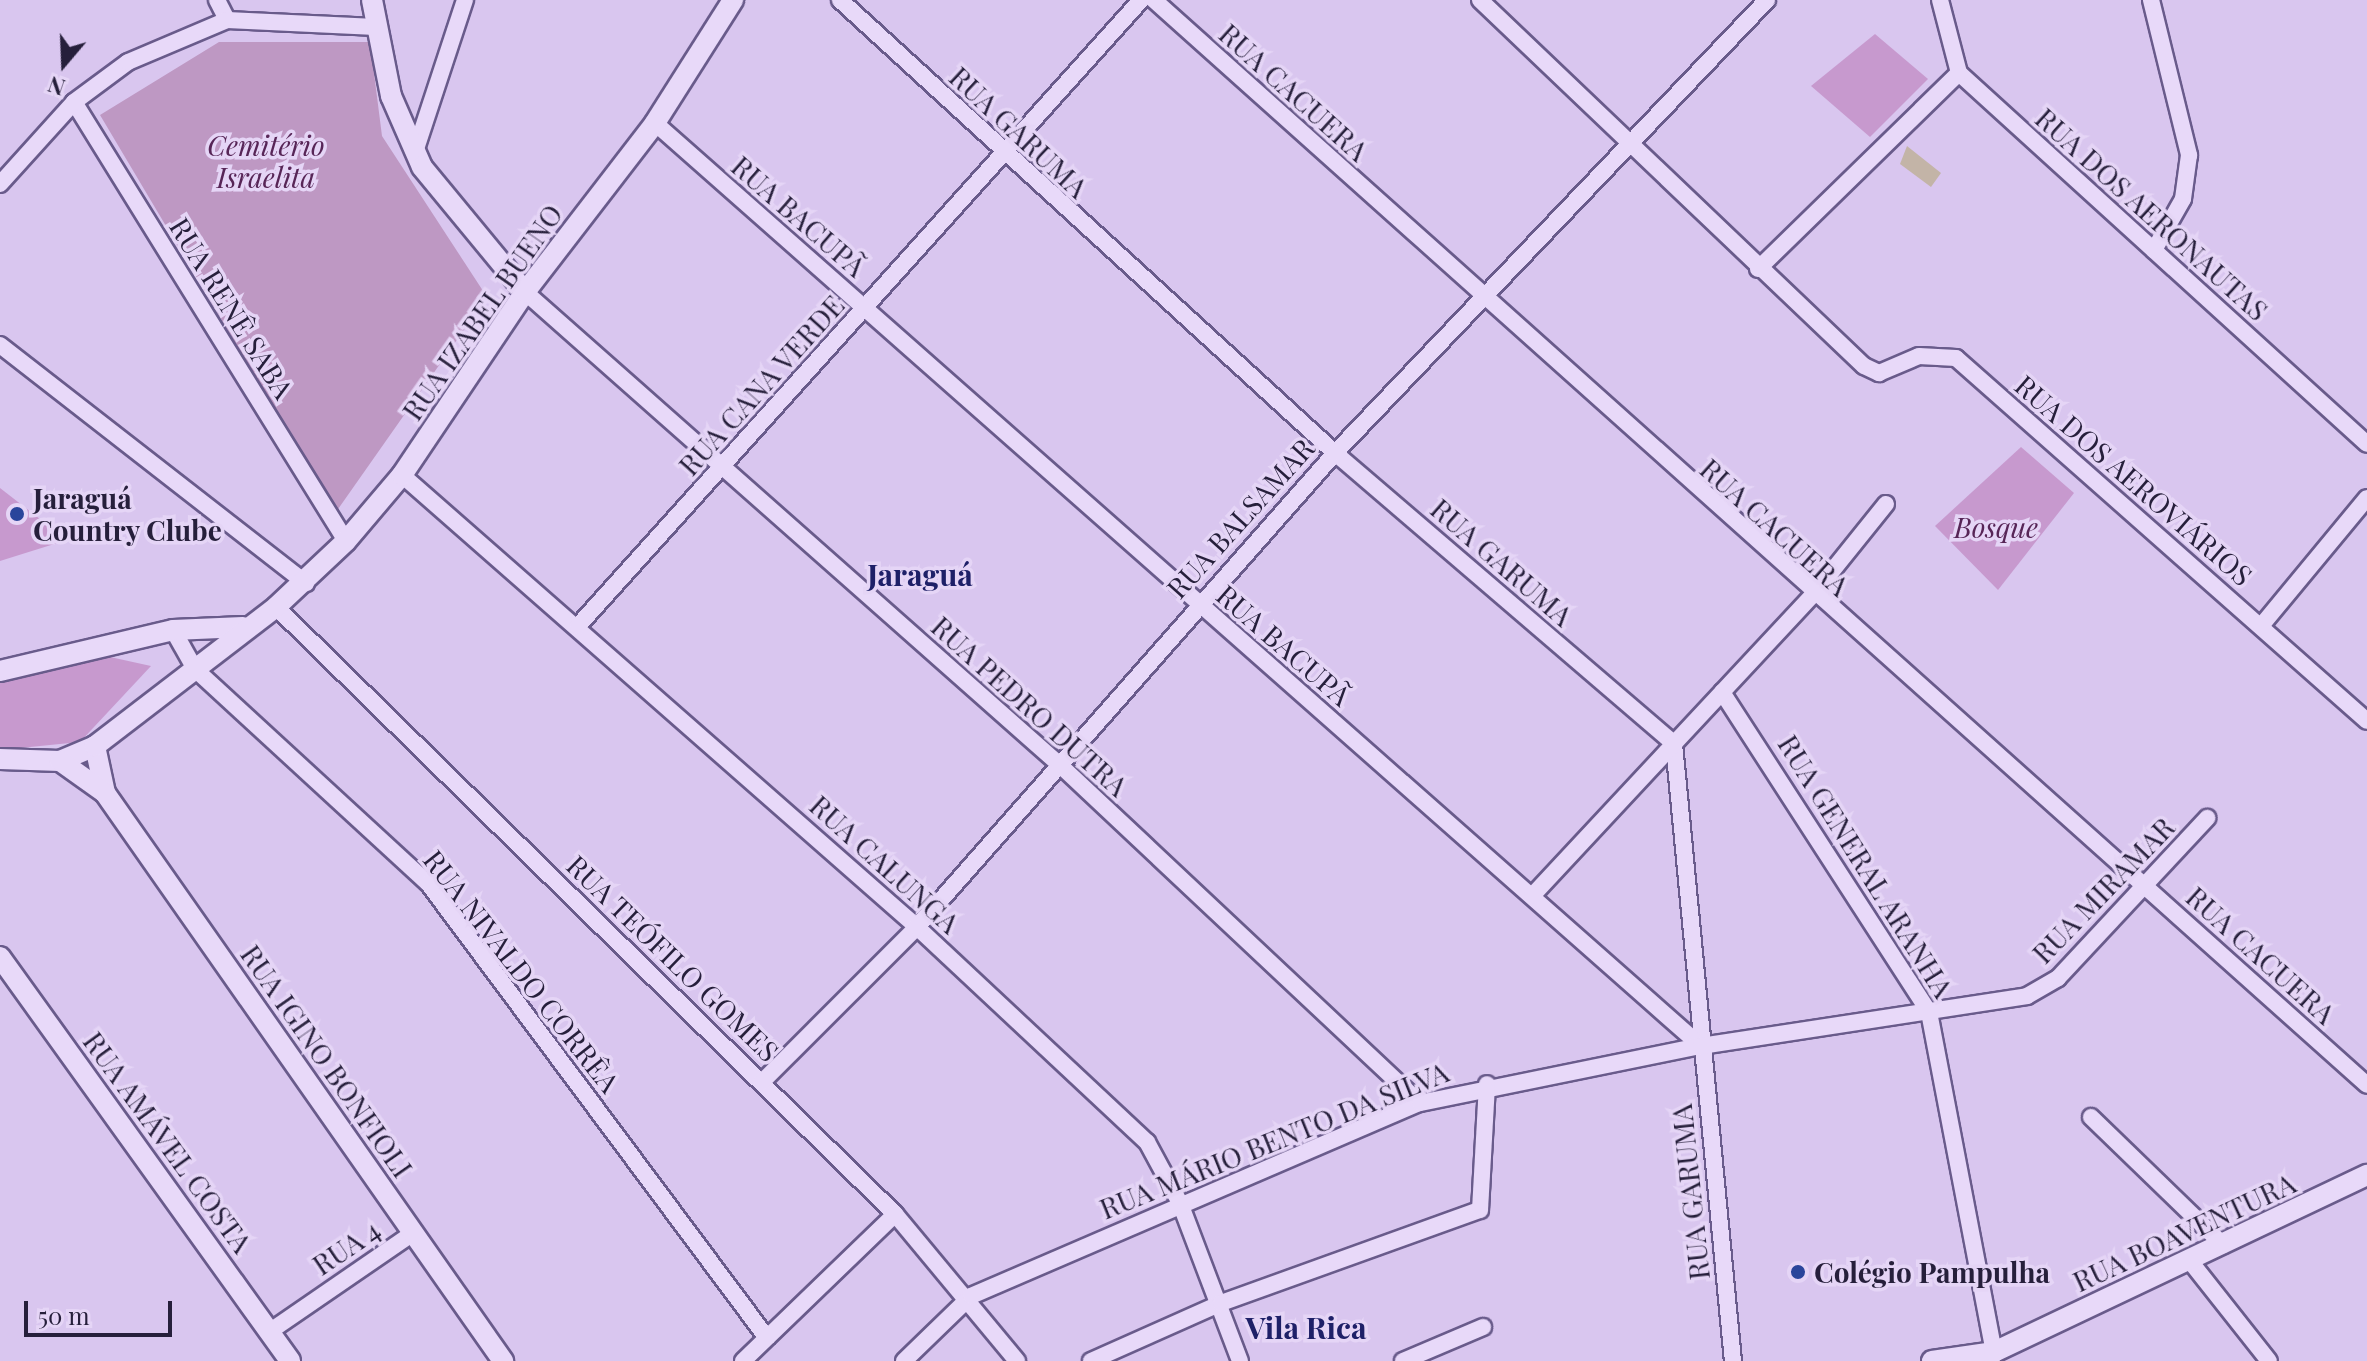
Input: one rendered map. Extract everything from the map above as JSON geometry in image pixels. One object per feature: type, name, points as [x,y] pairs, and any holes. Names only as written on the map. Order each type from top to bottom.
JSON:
[{"type":"street","points":[[217,0],[227,20]]},
{"type":"street","points":[[372,0],[391,96],[415,152],[525,292]]},
{"type":"street","points":[[415,152],[465,0]]},
{"type":"street","name":"RUA IZABEL BUENO","points":[[60,761],[95,746],[195,669],[243,627],[276,607],[306,583],[346,541],[402,475],[525,292],[655,123],[733,0]]},
{"type":"street","name":"RUA GARUMA","points":[[840,0],[1000,152],[1335,453],[1674,744],[1733,1361]]},
{"type":"street","name":"RUA CANA VERDE","points":[[578,626],[865,308],[1000,152],[1141,0]]},
{"type":"street","name":"RUA CACUERA","points":[[1154,0],[1812,596],[2367,1085]]},
{"type":"street","points":[[1480,0],[1758,269],[1959,73],[1940,0]]},
{"type":"street","name":"RUA BALSAMAR","points":[[762,1082],[917,927],[1061,766],[1197,603],[1335,453],[1767,0]]},
{"type":"street","points":[[2151,0],[2189,155],[2183,199],[2154,250]]},
{"type":"street","points":[[0,184],[74,102],[128,62],[227,20],[376,27]]},
{"type":"street","name":"RUA DOS AERONAUTAS","points":[[1959,73],[2367,444]]},
{"type":"street","name":"RUA RENÊ SABA","points":[[74,102],[346,541]]},
{"type":"street","name":"RUA BACUPÃ","points":[[655,123],[1701,1046]]},
{"type":"street","name":"RUA DOS AEROVIÁRIOS","points":[[1758,269],[1847,352],[1879,373],[1919,356],[1956,358],[2367,721]]},
{"type":"street","name":"RUA PEDRO DUTRA","points":[[525,292],[721,469],[1061,766],[1420,1103]]},
{"type":"street","points":[[0,345],[306,583]]},
{"type":"street","name":"RUA CALUNGA","points":[[402,475],[578,626],[917,927],[1147,1142],[1180,1203],[1221,1303],[1240,1361]]},
{"type":"street","points":[[2261,626],[2367,498]]},
{"type":"street","points":[[1532,896],[1812,596],[1886,504]]},
{"type":"street","name":"RUA TEÓFILO GOMES","points":[[276,607],[895,1214],[971,1296],[1017,1361]]},
{"type":"street","points":[[0,671],[173,630],[243,627]]},
{"type":"street","name":"RUA NIVALDO CORRÊA","points":[[173,630],[195,669],[428,883],[767,1338]]},
{"type":"street","name":"RUA GENERAL ARANHA","points":[[1722,692],[1929,1012],[1993,1356]]},
{"type":"street","name":"RUA IGINO BONFIOLI","points":[[95,746],[105,793]]},
{"type":"street","points":[[0,759],[60,761]]},
{"type":"street","name":"RUA IGINO BONFIOLI","points":[[60,761],[105,793],[503,1361]]},
{"type":"street","name":"RUA MIRAMAR","points":[[1701,1046],[2027,996],[2058,978],[2148,889],[2207,818]]},
{"type":"street","name":"RUA AMÁVEL COSTA","points":[[0,957],[290,1361]]},
{"type":"street","name":"RUA MÁRIO BENTO DA SILVA","points":[[971,1296],[1180,1203],[1420,1103],[1487,1084],[1701,1046]]},
{"type":"street","points":[[1091,1361],[1221,1303],[1480,1210],[1487,1084]]},
{"type":"street","points":[[2091,1117],[2223,1245]]},
{"type":"street","name":"RUA BOAVENTURA","points":[[1932,1361],[1993,1356],[2367,1175]]},
{"type":"street","points":[[743,1361],[895,1214]]},
{"type":"street","name":"RUA 4","points":[[269,1332],[413,1233]]},
{"type":"street","points":[[2190,1261],[2269,1361]]},
{"type":"street","points":[[904,1361],[971,1296]]},
{"type":"street","points":[[1403,1361],[1444,1354],[1483,1327]]},
{"type":"green space","points":[[1875,34],[1928,79],[1870,137],[1811,86]]},
{"type":"green space","name":"Cemitério Israelita","points":[[219,42],[370,42],[382,136],[487,297],[336,512],[100,115]]},
{"type":"green space","name":"Bosque","points":[[2021,447],[2074,493],[1998,590],[1935,526]]},
{"type":"green space","name":"Jaraguá Country Clube","points":[[0,488],[67,540],[0,561]]},
{"type":"green space","points":[[101,655],[151,666],[80,742],[0,750],[0,679]]},
{"type":"shaded area","points":[[1907,146],[1941,173],[1931,187],[1900,164]]},
{"type":"place","name":"Jaraguá Country Clube","points":[[17,514]]},
{"type":"place","name":"Colégio Pampulha","points":[[1798,1272]]},
{"type":"district","name":"Jaraguá","points":[[920,574]]},
{"type":"district","name":"Vila Rica","points":[[1306,1327]]}]
